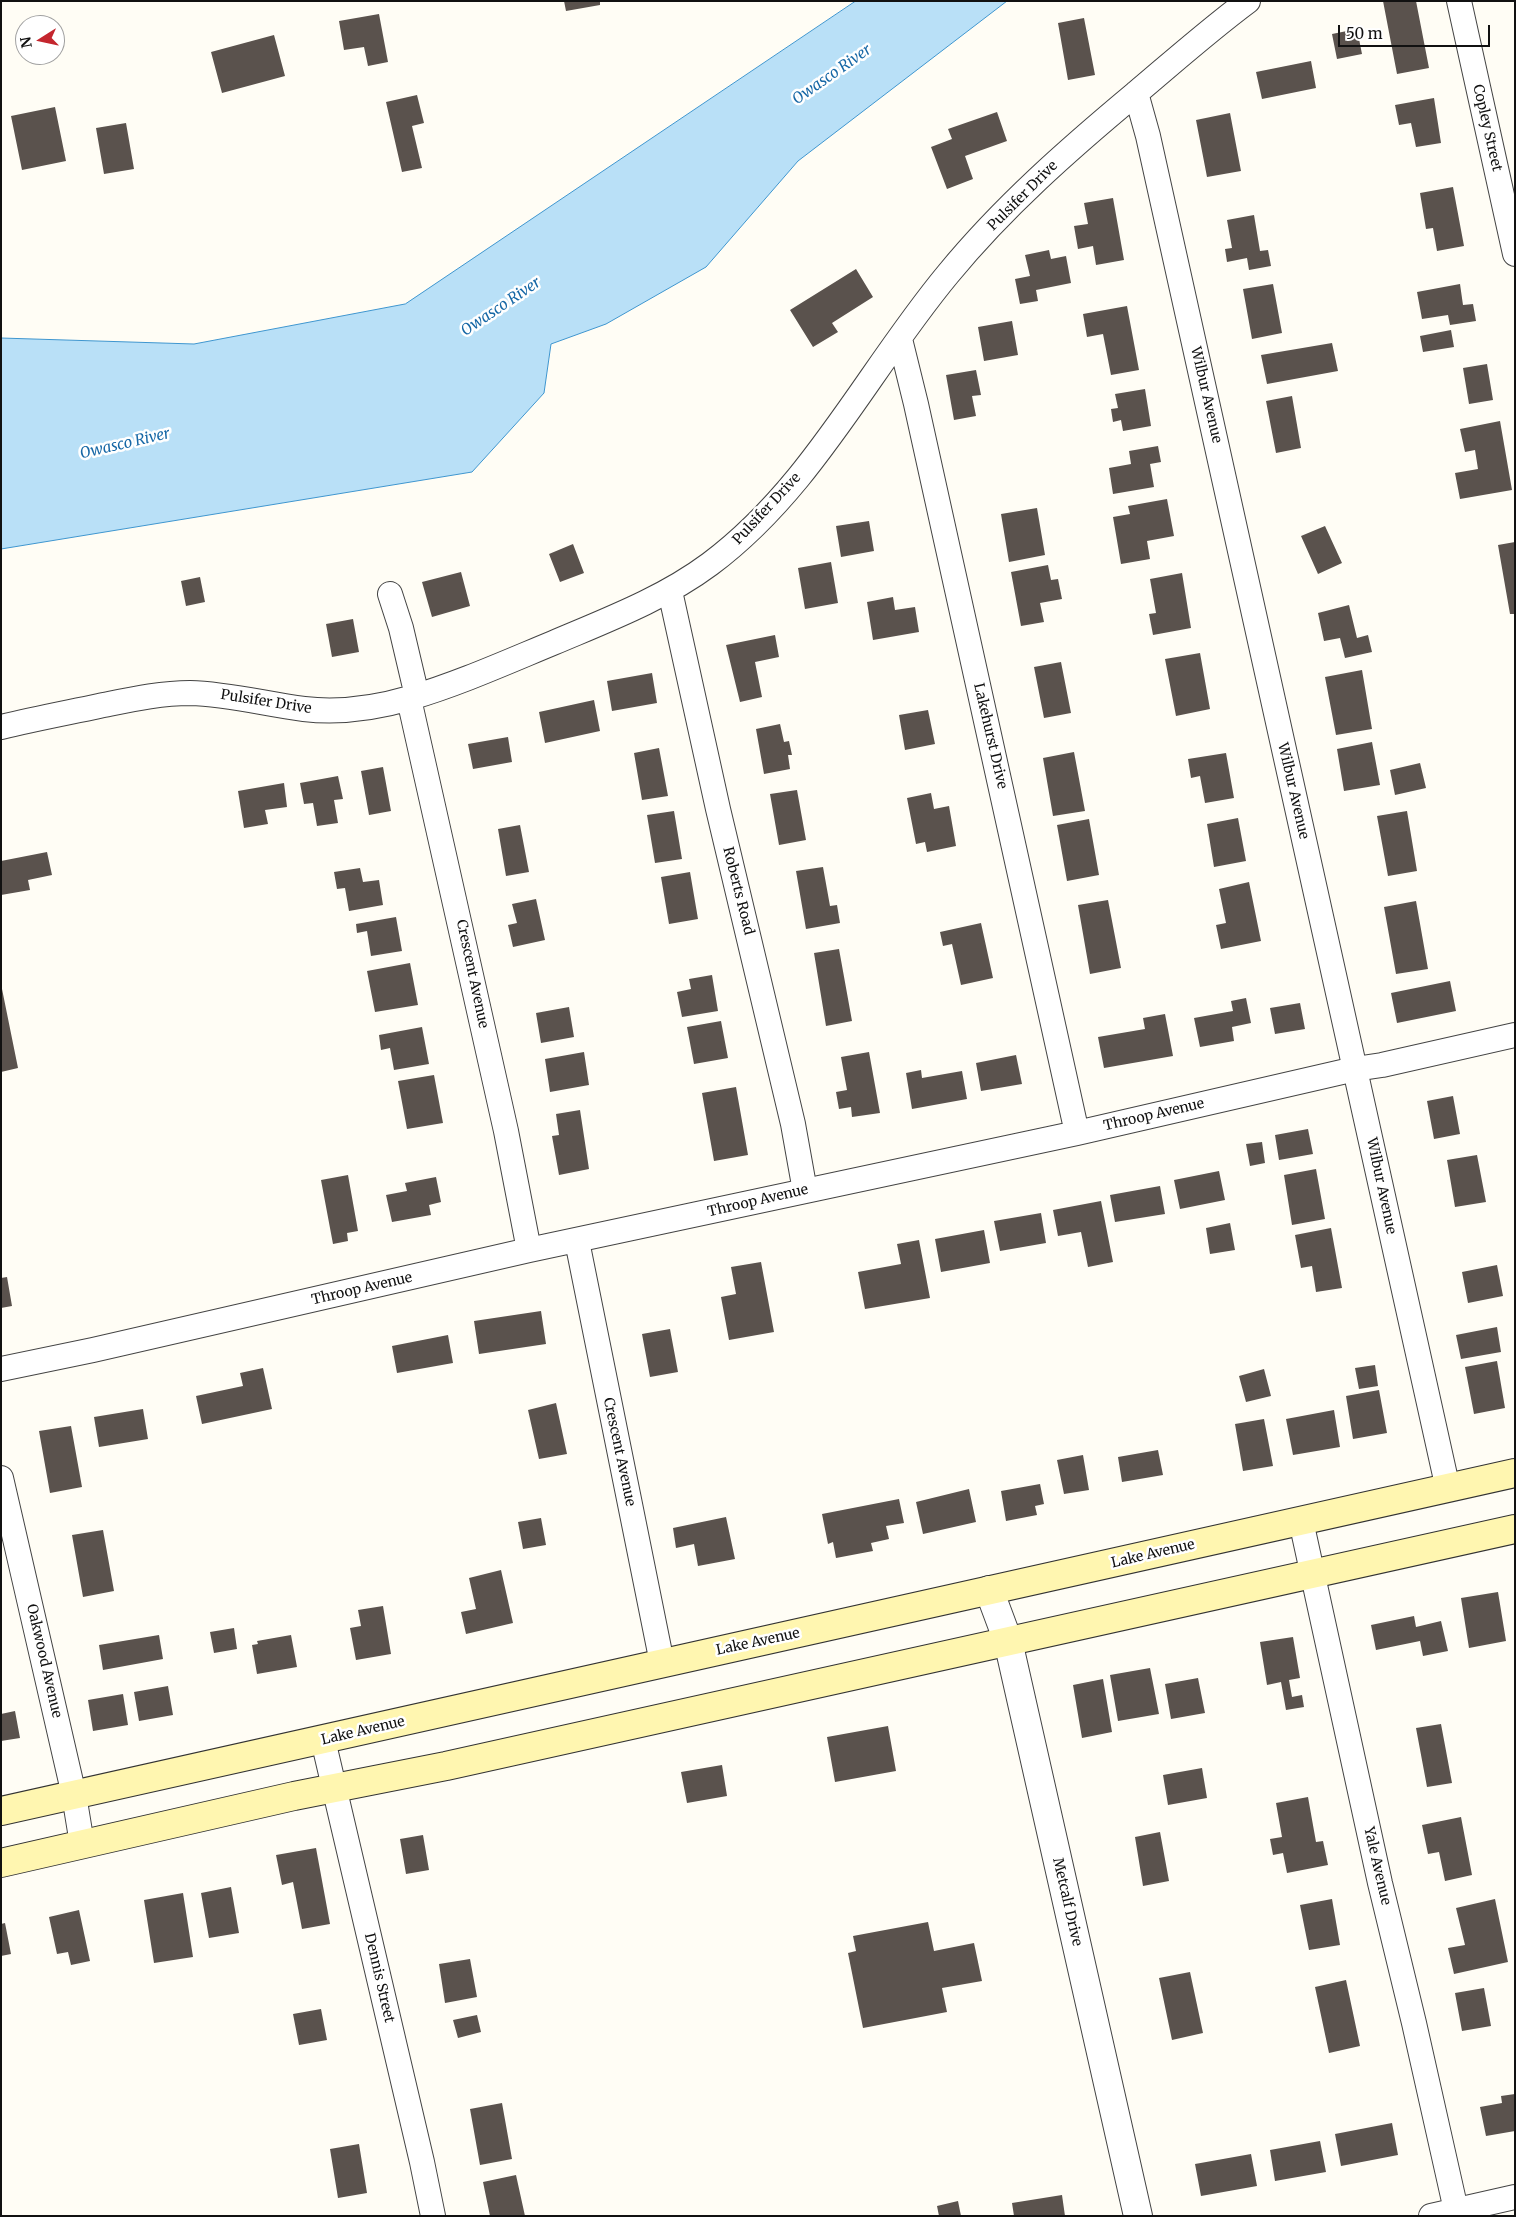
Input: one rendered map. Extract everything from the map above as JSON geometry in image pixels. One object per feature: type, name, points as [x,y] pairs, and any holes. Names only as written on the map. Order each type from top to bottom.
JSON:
[{"type":"main road","name":"Lake Avenue","points":[[1,1812],[1515,1473]]},
{"type":"main road","points":[[1,1863],[1515,1529]]},
{"type":"street","name":"Pulsifer Drive","points":[[1,727],[147,696],[184,693],[214,694],[318,710],[367,708],[413,698],[519,657],[640,606],[670,591],[710,564],[745,536],[779,501],[836,428],[949,273],[1028,186],[1136,93],[1248,1]]},
{"type":"street","name":"Copley Street","points":[[1459,1],[1515,254]]},
{"type":"street","name":"Wilbur Avenue","points":[[1136,93],[1148,136],[1448,1489]]},
{"type":"street","name":"Lakehurst Drive","points":[[900,339],[1077,1133]]},
{"type":"street","name":"Roberts Road","points":[[670,591],[791,1115],[805,1190]]},
{"type":"street","name":"Crescent Avenue","points":[[390,594],[401,628],[413,698],[502,1112],[529,1250]]},
{"type":"street","name":"Throop Avenue","points":[[1,1370],[529,1250],[1077,1133],[1355,1069],[1382,1065],[1515,1035]]},
{"type":"street","name":"Crescent Avenue","points":[[576,1241],[662,1663]]},
{"type":"street","name":"Oakwood Avenue","points":[[1,1478],[74,1795],[82,1844]]},
{"type":"street","name":"Yale Avenue","points":[[1301,1521],[1380,1883],[1456,2210]]},
{"type":"street","name":"Metcalf Drive","points":[[989,1590],[1008,1641],[1138,2216]]},
{"type":"street","name":"Dennis Street","points":[[324,1740],[433,2216]]},
{"type":"street","points":[[1431,2216],[1515,2197]]},
{"type":"water","name":"Owasco River","points":[[856,1],[1007,1],[798,161],[706,267],[606,324],[551,344],[544,393],[472,472],[1,549],[1,338],[194,344],[405,304]]},
{"type":"building","points":[[564,1],[600,1],[600,5],[566,11]]},
{"type":"building","points":[[1383,1],[1416,1],[1429,68],[1397,74]]},
{"type":"building","points":[[379,14],[388,62],[368,66],[364,47],[344,50],[339,21]]},
{"type":"building","points":[[1084,18],[1095,75],[1068,80],[1058,23]]},
{"type":"building","points":[[1357,29],[1362,54],[1337,59],[1332,34]]},
{"type":"building","points":[[274,35],[285,76],[222,93],[211,52]]},
{"type":"building","points":[[1311,61],[1316,88],[1262,99],[1256,72]]},
{"type":"building","points":[[417,95],[424,123],[412,126],[422,168],[402,172],[386,102]]},
{"type":"building","points":[[1434,98],[1441,143],[1416,147],[1411,123],[1399,125],[1395,105]]},
{"type":"building","points":[[55,107],[66,161],[22,170],[11,116]]},
{"type":"building","points":[[997,112],[1007,141],[965,156],[973,179],[947,189],[931,147],[952,139],[948,129]]},
{"type":"building","points":[[1230,113],[1241,171],[1207,177],[1196,120]]},
{"type":"building","points":[[126,123],[134,169],[104,174],[96,128]]},
{"type":"building","points":[[1453,187],[1464,246],[1437,251],[1433,228],[1426,229],[1420,193]]},
{"type":"building","points":[[1113,198],[1124,260],[1096,265],[1093,246],[1078,249],[1074,226],[1088,224],[1084,203]]},
{"type":"building","points":[[1254,215],[1260,251],[1268,250],[1271,266],[1249,270],[1247,258],[1227,262],[1225,249],[1232,248],[1227,220]]},
{"type":"building","points":[[1049,250],[1051,259],[1066,256],[1071,283],[1036,290],[1038,301],[1020,304],[1015,279],[1030,276],[1025,255]]},
{"type":"building","points":[[856,269],[873,297],[832,323],[838,332],[813,347],[790,310]]},
{"type":"building","points":[[1273,284],[1282,333],[1252,339],[1243,289]]},
{"type":"building","points":[[1460,284],[1463,305],[1473,304],[1476,321],[1450,325],[1448,315],[1422,319],[1417,292]]},
{"type":"building","points":[[1127,306],[1139,370],[1111,375],[1103,334],[1087,337],[1083,314]]},
{"type":"building","points":[[1012,321],[1018,355],[984,361],[978,327]]},
{"type":"building","points":[[1451,330],[1454,347],[1423,352],[1420,336]]},
{"type":"building","points":[[1332,343],[1338,371],[1267,384],[1261,355]]},
{"type":"building","points":[[1487,364],[1493,400],[1469,404],[1463,368]]},
{"type":"building","points":[[976,370],[981,395],[972,396],[976,416],[954,420],[946,375]]},
{"type":"building","points":[[1145,389],[1151,426],[1123,431],[1121,420],[1113,422],[1111,409],[1118,408],[1115,394]]},
{"type":"building","points":[[1292,396],[1301,448],[1276,453],[1266,401]]},
{"type":"building","points":[[1500,421],[1512,490],[1460,499],[1455,473],[1478,469],[1475,450],[1465,452],[1460,429]]},
{"type":"building","points":[[1158,446],[1161,462],[1150,464],[1154,487],[1113,494],[1109,468],[1131,464],[1129,451]]},
{"type":"building","points":[[1167,499],[1174,536],[1147,541],[1150,559],[1121,564],[1113,517],[1130,514],[1128,506]]},
{"type":"building","points":[[1037,508],[1045,555],[1009,562],[1001,514]]},
{"type":"building","points":[[869,521],[874,551],[841,557],[836,526]]},
{"type":"building","points":[[1325,526],[1342,563],[1318,574],[1301,536]]},
{"type":"building","points":[[1515,542],[1515,614],[1510,614],[1498,545]]},
{"type":"building","points":[[573,544],[584,573],[560,582],[549,554]]},
{"type":"building","points":[[831,562],[838,603],[805,609],[798,568]]},
{"type":"building","points":[[1048,565],[1051,580],[1058,579],[1062,599],[1040,603],[1044,622],[1021,626],[1011,572]]},
{"type":"building","points":[[461,572],[470,606],[432,617],[422,582]]},
{"type":"building","points":[[1182,573],[1191,628],[1153,635],[1149,614],[1156,613],[1150,579]]},
{"type":"building","points":[[200,577],[205,602],[186,606],[181,581]]},
{"type":"building","points":[[893,597],[895,610],[915,607],[919,632],[873,640],[867,602]]},
{"type":"building","points":[[1349,605],[1357,638],[1368,635],[1372,652],[1345,658],[1340,638],[1324,641],[1318,613]]},
{"type":"building","points":[[353,619],[359,652],[332,657],[326,624]]},
{"type":"building","points":[[775,635],[779,657],[755,662],[762,697],[740,702],[726,645]]},
{"type":"building","points":[[1200,653],[1210,709],[1176,716],[1165,659]]},
{"type":"building","points":[[1061,662],[1071,713],[1044,718],[1034,667]]},
{"type":"building","points":[[1362,670],[1372,729],[1336,735],[1325,677]]},
{"type":"building","points":[[652,673],[657,703],[612,711],[607,681]]},
{"type":"building","points":[[594,700],[600,731],[545,743],[539,712]]},
{"type":"building","points":[[928,710],[935,744],[905,750],[899,715]]},
{"type":"building","points":[[780,724],[784,742],[789,741],[792,755],[788,755],[790,769],[764,774],[756,729]]},
{"type":"building","points":[[508,737],[512,762],[473,769],[468,744]]},
{"type":"building","points":[[1372,742],[1380,785],[1344,791],[1337,749]]},
{"type":"building","points":[[659,748],[668,796],[642,800],[634,753]]},
{"type":"building","points":[[1074,752],[1085,811],[1053,816],[1043,758]]},
{"type":"building","points":[[1226,753],[1234,798],[1205,803],[1200,776],[1191,778],[1188,759]]},
{"type":"building","points":[[1420,763],[1426,788],[1395,795],[1390,770]]},
{"type":"building","points":[[383,767],[391,811],[369,815],[361,771]]},
{"type":"building","points":[[338,776],[343,799],[334,800],[338,823],[317,826],[313,803],[304,804],[300,783]]},
{"type":"building","points":[[284,783],[287,807],[265,810],[268,824],[244,828],[238,791]]},
{"type":"building","points":[[797,790],[806,840],[779,845],[770,794]]},
{"type":"building","points":[[931,793],[934,809],[949,806],[956,846],[927,852],[925,842],[916,844],[907,798]]},
{"type":"building","points":[[674,811],[682,859],[655,863],[647,815]]},
{"type":"building","points":[[1407,811],[1417,871],[1388,876],[1377,816]]},
{"type":"building","points":[[1238,818],[1246,861],[1214,867],[1207,824]]},
{"type":"building","points":[[1089,819],[1099,875],[1067,881],[1057,825]]},
{"type":"building","points":[[520,825],[529,872],[506,876],[498,829]]},
{"type":"building","points":[[47,852],[52,875],[28,880],[30,890],[1,895],[1,861]]},
{"type":"building","points":[[823,867],[830,906],[837,905],[840,923],[806,929],[796,871]]},
{"type":"building","points":[[360,868],[363,882],[379,880],[383,905],[349,911],[345,888],[337,889],[334,872]]},
{"type":"building","points":[[690,872],[698,919],[669,924],[661,877]]},
{"type":"building","points":[[1249,882],[1261,941],[1221,949],[1216,925],[1226,923],[1219,889]]},
{"type":"building","points":[[536,899],[545,940],[513,947],[508,925],[517,923],[512,904]]},
{"type":"building","points":[[1108,900],[1121,968],[1090,974],[1078,905]]},
{"type":"building","points":[[1416,901],[1428,969],[1396,974],[1384,907]]},
{"type":"building","points":[[396,917],[402,951],[371,956],[367,931],[357,933],[356,924]]},
{"type":"building","points":[[981,923],[993,978],[961,985],[952,944],[943,946],[940,932]]},
{"type":"building","points":[[839,949],[852,1021],[826,1026],[814,953]]},
{"type":"building","points":[[410,963],[418,1005],[375,1012],[367,971]]},
{"type":"building","points":[[712,975],[718,1011],[682,1017],[677,992],[691,989],[689,979]]},
{"type":"building","points":[[1450,981],[1456,1011],[1397,1023],[1391,993]]},
{"type":"building","points":[[1,984],[18,1068],[1,1072]]},
{"type":"building","points":[[1246,998],[1251,1023],[1232,1027],[1234,1041],[1200,1047],[1194,1018],[1233,1011],[1231,1001]]},
{"type":"building","points":[[1300,1003],[1305,1029],[1275,1034],[1270,1008]]},
{"type":"building","points":[[569,1007],[574,1037],[541,1043],[536,1013]]},
{"type":"building","points":[[1165,1014],[1173,1056],[1104,1068],[1098,1037],[1145,1029],[1143,1018]]},
{"type":"building","points":[[721,1021],[728,1058],[694,1064],[687,1027]]},
{"type":"building","points":[[422,1027],[429,1064],[394,1070],[390,1048],[381,1050],[379,1035]]},
{"type":"building","points":[[584,1052],[589,1085],[550,1092],[545,1059]]},
{"type":"building","points":[[869,1052],[880,1113],[852,1117],[851,1107],[839,1109],[836,1092],[847,1090],[841,1057]]},
{"type":"building","points":[[1016,1055],[1022,1084],[981,1091],[976,1063]]},
{"type":"building","points":[[921,1070],[922,1078],[962,1071],[967,1099],[912,1109],[906,1073]]},
{"type":"building","points":[[434,1075],[443,1123],[407,1129],[398,1081]]},
{"type":"building","points":[[736,1087],[748,1155],[714,1161],[702,1093]]},
{"type":"building","points":[[1453,1096],[1460,1134],[1434,1139],[1427,1101]]},
{"type":"building","points":[[580,1110],[589,1169],[559,1175],[552,1136],[559,1135],[556,1114]]},
{"type":"building","points":[[1308,1129],[1313,1154],[1279,1160],[1275,1135]]},
{"type":"building","points":[[1262,1142],[1265,1163],[1250,1166],[1246,1144]]},
{"type":"building","points":[[1477,1155],[1486,1202],[1455,1207],[1447,1160]]},
{"type":"building","points":[[1316,1169],[1325,1219],[1292,1225],[1284,1175]]},
{"type":"building","points":[[1219,1171],[1225,1200],[1180,1209],[1174,1180]]},
{"type":"building","points":[[348,1175],[358,1231],[347,1233],[348,1241],[333,1244],[321,1180]]},
{"type":"building","points":[[436,1177],[441,1202],[429,1205],[431,1215],[392,1222],[386,1195],[407,1191],[405,1183]]},
{"type":"building","points":[[1160,1186],[1165,1214],[1115,1222],[1110,1195]]},
{"type":"building","points":[[1101,1201],[1113,1262],[1088,1267],[1081,1232],[1058,1236],[1053,1210]]},
{"type":"building","points":[[1041,1213],[1046,1243],[1000,1251],[994,1221]]},
{"type":"building","points":[[1230,1223],[1235,1250],[1210,1254],[1206,1228]]},
{"type":"building","points":[[1331,1228],[1342,1288],[1316,1292],[1312,1266],[1301,1268],[1295,1235]]},
{"type":"building","points":[[984,1230],[990,1263],[941,1272],[935,1239]]},
{"type":"building","points":[[919,1240],[930,1298],[865,1309],[858,1272],[901,1264],[897,1244]]},
{"type":"building","points":[[761,1262],[774,1332],[729,1340],[721,1297],[736,1294],[731,1267]]},
{"type":"building","points":[[1497,1265],[1503,1296],[1468,1303],[1462,1272]]},
{"type":"building","points":[[7,1277],[12,1306],[1,1308],[1,1278]]},
{"type":"building","points":[[541,1311],[546,1344],[479,1354],[474,1321]]},
{"type":"building","points":[[1497,1327],[1501,1352],[1461,1359],[1456,1335]]},
{"type":"building","points":[[670,1329],[678,1372],[650,1377],[642,1334]]},
{"type":"building","points":[[448,1335],[453,1363],[397,1373],[392,1346]]},
{"type":"building","points":[[1497,1361],[1505,1408],[1474,1414],[1465,1367]]},
{"type":"building","points":[[1375,1365],[1378,1386],[1359,1389],[1355,1368]]},
{"type":"building","points":[[263,1368],[272,1409],[202,1424],[196,1396],[243,1386],[240,1373]]},
{"type":"building","points":[[1264,1369],[1271,1396],[1246,1402],[1239,1376]]},
{"type":"building","points":[[1379,1390],[1387,1433],[1353,1439],[1346,1396]]},
{"type":"building","points":[[556,1403],[567,1454],[539,1459],[528,1410]]},
{"type":"building","points":[[143,1409],[148,1439],[99,1447],[94,1417]]},
{"type":"building","points":[[1334,1410],[1340,1447],[1293,1455],[1286,1419]]},
{"type":"building","points":[[1264,1419],[1273,1466],[1243,1471],[1235,1424]]},
{"type":"building","points":[[71,1426],[82,1487],[50,1493],[39,1431]]},
{"type":"building","points":[[1158,1450],[1163,1475],[1122,1482],[1118,1457]]},
{"type":"building","points":[[1083,1455],[1089,1490],[1064,1494],[1057,1460]]},
{"type":"building","points":[[1040,1484],[1044,1504],[1035,1506],[1037,1515],[1006,1521],[1001,1491]]},
{"type":"building","points":[[969,1489],[976,1522],[923,1534],[916,1502]]},
{"type":"building","points":[[899,1499],[904,1523],[886,1526],[889,1539],[871,1543],[873,1551],[836,1558],[833,1542],[828,1544],[822,1514]]},
{"type":"building","points":[[726,1517],[735,1559],[698,1566],[694,1544],[676,1548],[673,1528]]},
{"type":"building","points":[[541,1518],[546,1545],[523,1549],[518,1522]]},
{"type":"building","points":[[103,1530],[114,1591],[83,1597],[72,1535]]},
{"type":"building","points":[[501,1570],[513,1623],[466,1634],[461,1612],[476,1609],[469,1578]]},
{"type":"building","points":[[1498,1592],[1506,1641],[1469,1648],[1461,1598]]},
{"type":"building","points":[[383,1606],[391,1654],[356,1660],[350,1628],[361,1626],[358,1610]]},
{"type":"building","points":[[1414,1616],[1416,1627],[1441,1621],[1448,1651],[1423,1656],[1420,1641],[1376,1650],[1371,1625]]},
{"type":"building","points":[[234,1628],[237,1649],[214,1653],[210,1632]]},
{"type":"building","points":[[159,1635],[163,1659],[103,1670],[99,1645]]},
{"type":"building","points":[[291,1635],[297,1667],[257,1674],[252,1645],[258,1644],[257,1641]]},
{"type":"building","points":[[1293,1637],[1300,1678],[1289,1680],[1292,1697],[1302,1695],[1304,1707],[1286,1710],[1281,1682],[1267,1685],[1260,1642]]},
{"type":"building","points":[[1150,1668],[1159,1714],[1118,1721],[1110,1675]]},
{"type":"building","points":[[1198,1678],[1205,1713],[1171,1719],[1165,1684]]},
{"type":"building","points":[[1103,1679],[1112,1732],[1082,1738],[1073,1685]]},
{"type":"building","points":[[168,1686],[173,1715],[139,1721],[134,1692]]},
{"type":"building","points":[[123,1694],[128,1725],[93,1731],[88,1700]]},
{"type":"building","points":[[15,1711],[20,1738],[1,1741],[1,1714]]},
{"type":"building","points":[[1441,1724],[1452,1783],[1427,1787],[1416,1728]]},
{"type":"building","points":[[888,1726],[896,1771],[835,1782],[827,1737]]},
{"type":"building","points":[[722,1765],[727,1796],[687,1803],[681,1772]]},
{"type":"building","points":[[1202,1768],[1207,1798],[1168,1805],[1163,1775]]},
{"type":"building","points":[[1308,1797],[1316,1842],[1323,1841],[1328,1865],[1287,1873],[1283,1853],[1273,1855],[1270,1839],[1282,1837],[1276,1803]]},
{"type":"building","points":[[1461,1817],[1472,1875],[1445,1881],[1439,1852],[1428,1854],[1422,1825]]},
{"type":"building","points":[[1160,1832],[1169,1881],[1143,1886],[1135,1837]]},
{"type":"building","points":[[423,1835],[429,1870],[406,1874],[400,1839]]},
{"type":"building","points":[[316,1848],[330,1924],[302,1929],[293,1882],[282,1885],[276,1855]]},
{"type":"building","points":[[231,1887],[239,1933],[209,1938],[201,1893]]},
{"type":"building","points":[[183,1893],[193,1957],[154,1963],[144,1900]]},
{"type":"building","points":[[1332,1899],[1340,1945],[1309,1950],[1300,1905]]},
{"type":"building","points":[[1495,1899],[1508,1962],[1454,1974],[1448,1948],[1465,1945],[1456,1908]]},
{"type":"building","points":[[79,1910],[90,1961],[71,1965],[68,1952],[57,1954],[49,1917]]},
{"type":"building","points":[[928,1922],[934,1951],[974,1943],[982,1981],[942,1988],[947,2012],[863,2028],[848,1953],[856,1951],[853,1936]]},
{"type":"building","points":[[5,1923],[11,1954],[1,1956],[1,1924]]},
{"type":"building","points":[[470,1959],[477,1997],[445,2003],[439,1964]]},
{"type":"building","points":[[1190,1972],[1203,2033],[1172,2040],[1159,1978]]},
{"type":"building","points":[[1346,1980],[1360,2046],[1329,2053],[1315,1987]]},
{"type":"building","points":[[1484,1988],[1491,2026],[1462,2031],[1455,1993]]},
{"type":"building","points":[[321,2009],[327,2040],[299,2045],[293,2014]]},
{"type":"building","points":[[477,2015],[481,2032],[458,2038],[453,2020]]},
{"type":"building","points":[[1515,2094],[1515,2131],[1486,2136],[1480,2107],[1502,2103],[1501,2096]]},
{"type":"building","points":[[502,2103],[512,2159],[480,2165],[470,2109]]},
{"type":"building","points":[[1392,2123],[1398,2155],[1341,2166],[1335,2134]]},
{"type":"building","points":[[1320,2141],[1326,2172],[1275,2181],[1270,2150]]},
{"type":"building","points":[[359,2144],[367,2193],[338,2198],[330,2149]]},
{"type":"building","points":[[1251,2154],[1257,2186],[1201,2196],[1195,2164]]},
{"type":"building","points":[[516,2175],[525,2216],[490,2216],[483,2182]]},
{"type":"building","points":[[1062,2195],[1065,2216],[1014,2216],[1012,2203]]},
{"type":"building","points":[[958,2201],[961,2216],[939,2216],[937,2206]]}]
